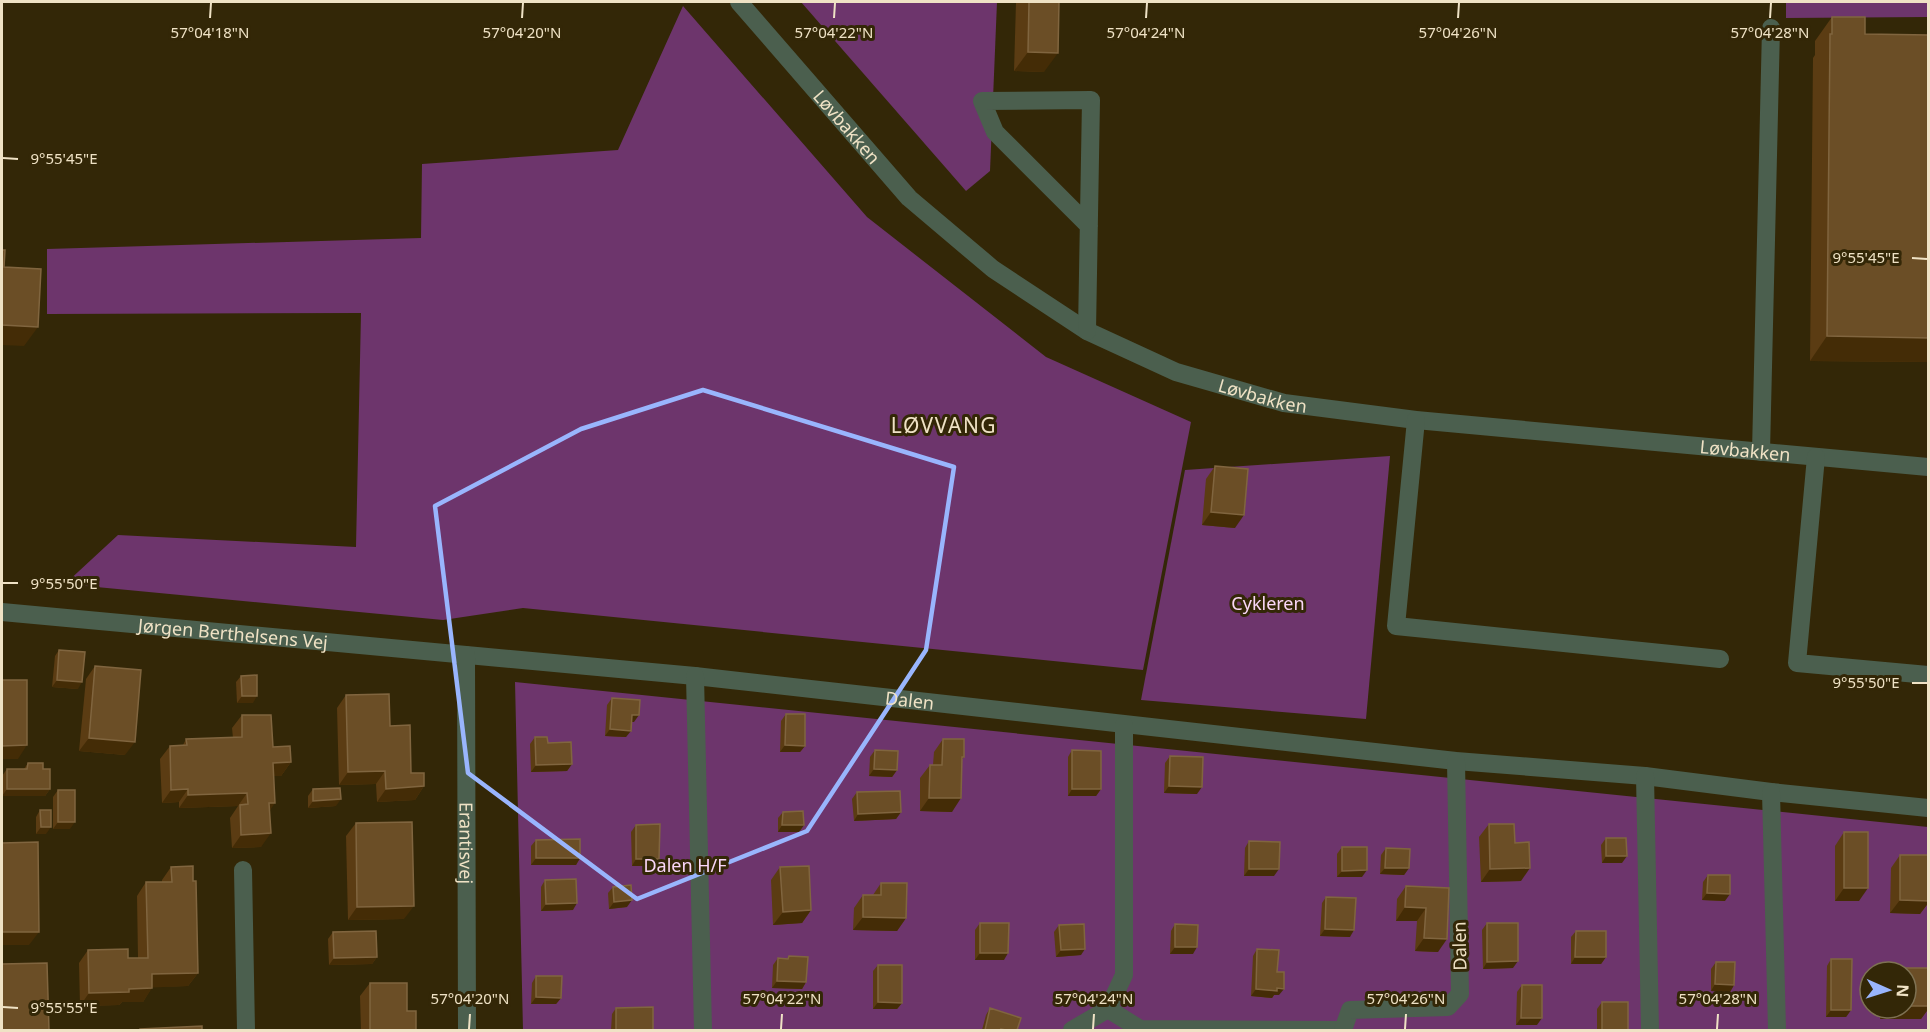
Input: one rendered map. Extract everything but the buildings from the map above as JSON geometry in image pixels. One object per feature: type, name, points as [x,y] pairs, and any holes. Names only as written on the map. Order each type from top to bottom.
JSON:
[{"type":"street","name":"Løvbakken","points":[[739,2],[909,198],[993,269],[1087,331],[1176,372],[1284,403],[1416,420],[1929,466]]},
{"type":"street","points":[[1761,452],[1771,28]]},
{"type":"street","points":[[1087,331],[1089,226],[1091,100],[982,102],[995,132],[1089,226]]},
{"type":"street","points":[[1416,420],[1396,626],[1720,659]]},
{"type":"street","points":[[1816,457],[1797,663],[1929,675]]},
{"type":"street","name":"Jørgen Berthelsens Vej","points":[[2,612],[466,655]]},
{"type":"street","name":"Dalen","points":[[466,655],[695,676],[1456,761],[1645,776],[1929,808]]},
{"type":"street","name":"Erantisvej","points":[[466,655],[467,1030]]},
{"type":"street","points":[[695,676],[704,1030]]},
{"type":"street","points":[[1072,1030],[1108,1010],[1124,975],[1124,725]]},
{"type":"street","name":"Dalen","points":[[1108,1010],[1140,1029],[1343,1030],[1350,1010],[1448,1007],[1460,994],[1456,761]]},
{"type":"street","points":[[1645,776],[1650,1030]]},
{"type":"street","points":[[1771,792],[1777,1030]]},
{"type":"street","points":[[243,870],[246,1030]]},
{"type":"highlighted area","points":[[703,390],[954,467],[926,650],[807,831],[637,899],[468,773],[435,506],[581,429]]},
{"type":"green space","points":[[801,2],[997,2],[990,171],[966,191]]},
{"type":"green space","points":[[1786,2],[1928,2],[1928,17],[1786,18]]},
{"type":"green space","points":[[683,6],[867,217],[1046,357],[1191,422],[1143,670],[523,608],[443,620],[65,584],[118,535],[356,547],[361,313],[47,314],[47,249],[421,238],[422,164],[618,150]]},
{"type":"green space","name":"Cykleren","points":[[1390,456],[1366,719],[1141,700],[1185,470]]},
{"type":"green space","name":"Dalen H/F","points":[[515,682],[1928,827],[1928,1030],[523,1030]]},
{"type":"district","name":"LØVVANG","points":[[944,425]]}]
